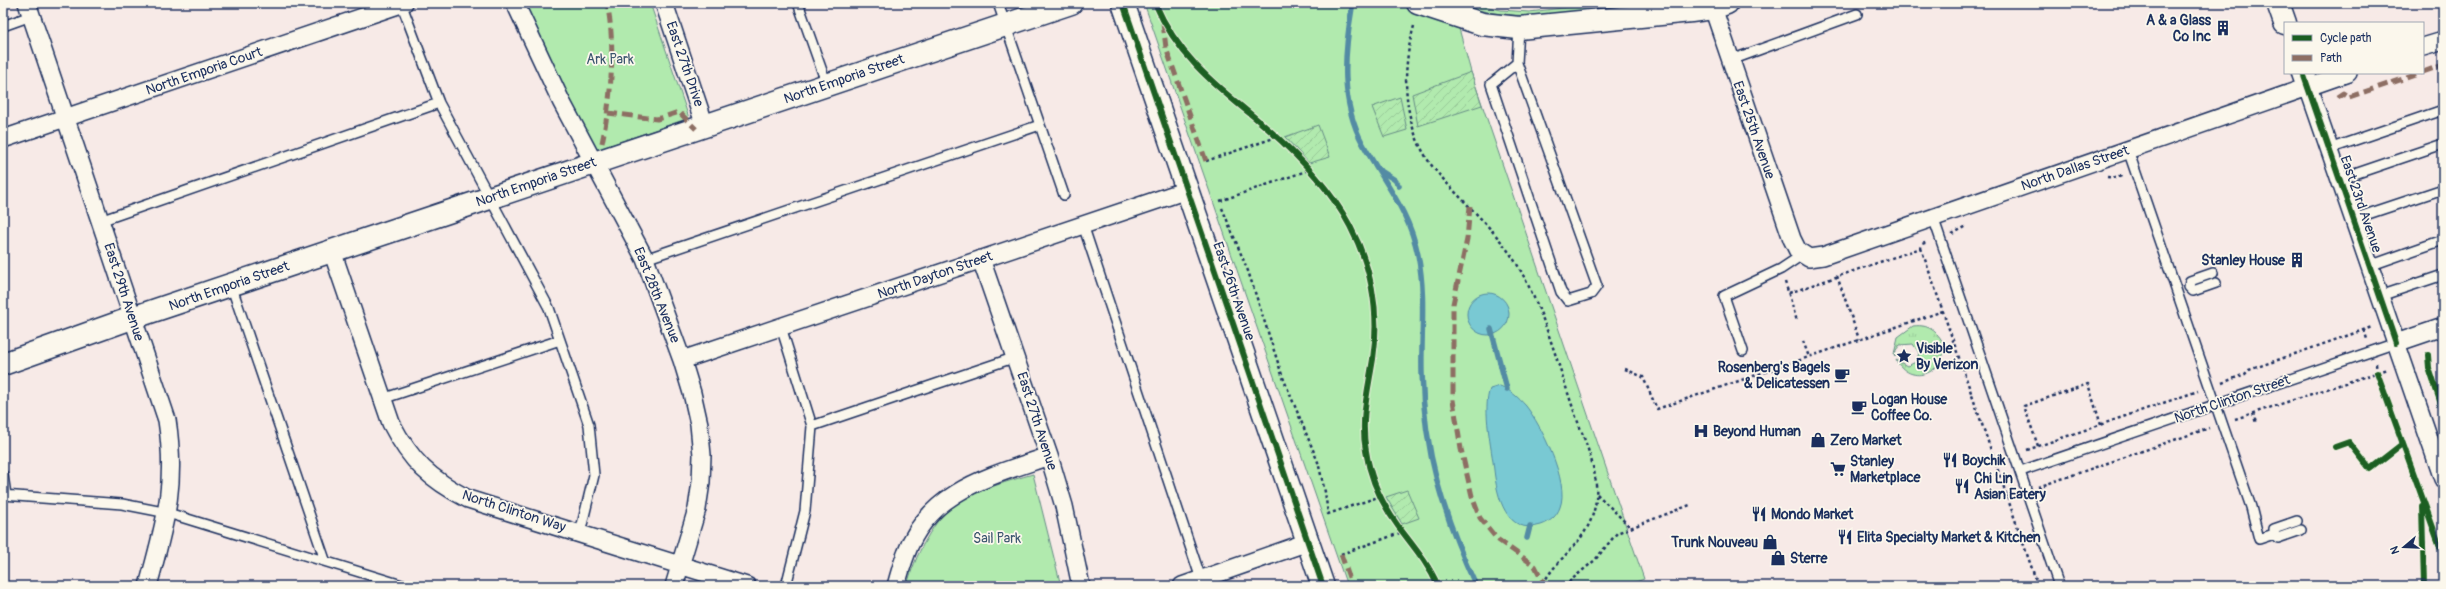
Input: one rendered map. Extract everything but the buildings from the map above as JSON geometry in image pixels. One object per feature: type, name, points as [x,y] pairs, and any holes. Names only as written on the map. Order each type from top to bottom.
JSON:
[{"type":"street","name":"North Emporia Court","points":[[3,139],[403,3]]},
{"type":"street","name":"East 28th Avenue","points":[[515,3],[561,101],[593,164],[645,259],[682,360],[699,424],[702,455],[697,509],[674,586]]},
{"type":"street","name":"East 27th Drive","points":[[664,3],[705,126]]},
{"type":"street","name":"North Emporia Street","points":[[3,364],[132,318],[1071,3]]},
{"type":"street","name":"East 26th Avenue","points":[[1123,3],[1323,586]]},
{"type":"street","points":[[1418,3],[1482,24],[1519,28],[1717,5]]},
{"type":"street","points":[[2278,3],[2285,22]]},
{"type":"street","name":"East 25th Avenue","points":[[1717,5],[1730,60],[1792,239],[1802,255]]},
{"type":"street","name":"East 29th Avenue","points":[[29,10],[166,420],[171,447],[172,482],[168,513],[148,586]]},
{"type":"street","points":[[2424,47],[2443,41]]},
{"type":"street","name":"North Dallas Street","points":[[1802,255],[1809,258],[1818,257],[2128,150],[2305,80],[2342,74]]},
{"type":"street","name":"East 23rd Avenue","points":[[2305,80],[2443,480]]},
{"type":"street","name":"North Dayton Street","points":[[682,360],[1187,190]]},
{"type":"street","name":"North Clinton Way","points":[[332,251],[391,423],[403,447],[420,467],[441,484],[468,499],[747,586]]},
{"type":"street","name":"East 27th Avenue","points":[[981,259],[1049,456],[1064,506],[1081,586]]},
{"type":"street","name":"North Clinton Street","points":[[2396,343],[2443,326]]},
{"type":"street","points":[[896,586],[906,553],[920,528],[934,510],[952,494],[975,482],[1049,456]]},
{"type":"street","points":[[1182,586],[1308,542]]},
{"type":"lane","points":[[403,3],[439,103],[549,308],[589,425],[594,475],[580,533]]},
{"type":"lane","points":[[798,3],[827,85]]},
{"type":"lane","points":[[998,3],[1064,195]]},
{"type":"lane","points":[[3,26],[29,10]]},
{"type":"lane","points":[[1730,60],[1857,14]]},
{"type":"lane","points":[[1517,64],[1491,84],[1561,292],[1568,301],[1591,294],[1597,286],[1517,64],[1519,28]]},
{"type":"lane","points":[[100,221],[439,103]]},
{"type":"lane","points":[[2329,149],[2443,110]]},
{"type":"lane","points":[[645,259],[1040,124]]},
{"type":"lane","points":[[2340,179],[2443,144]]},
{"type":"lane","points":[[2128,150],[2257,526],[2259,539],[2274,534]]},
{"type":"lane","points":[[2353,219],[2443,189]]},
{"type":"lane","points":[[1933,217],[2060,586]]},
{"type":"lane","points":[[1082,225],[1201,579]]},
{"type":"lane","points":[[2369,266],[2443,240]]},
{"type":"lane","points":[[1743,351],[1724,296],[1781,269],[1802,255]]},
{"type":"lane","points":[[2189,287],[2190,281],[2213,273]]},
{"type":"lane","points":[[2380,296],[2443,275]]},
{"type":"lane","points":[[2189,287],[2193,291],[2216,283]]},
{"type":"lane","points":[[231,285],[325,560]]},
{"type":"lane","points":[[2177,292],[2189,287]]},
{"type":"lane","points":[[782,327],[812,426],[805,511],[786,586]]},
{"type":"lane","points":[[382,399],[560,340]]},
{"type":"lane","name":"North Clinton Street","points":[[2021,471],[2396,343]]},
{"type":"lane","points":[[812,426],[1016,357]]},
{"type":"lane","points":[[3,475],[5,495],[122,504],[168,513],[325,560],[405,586]]},
{"type":"lane","points":[[2274,534],[2274,529],[2297,521]]},
{"type":"lane","points":[[2274,534],[2278,538],[2301,530]]},
{"type":"path","points":[[1414,26],[1407,49],[1406,75],[1412,127],[1423,151],[1435,170],[1504,244],[1523,274],[1540,311],[1592,462],[1596,493],[1590,526],[1580,542],[1548,574],[1542,586]]},
{"type":"path","points":[[1271,132],[1278,138]]},
{"type":"path","points":[[1206,162],[1278,138]]},
{"type":"path","points":[[1220,201],[1307,168],[1314,176]]},
{"type":"path","points":[[2105,178],[2117,178],[2135,171]]},
{"type":"path","points":[[1222,208],[1243,257],[1282,375],[1318,462],[1328,514],[1381,496]]},
{"type":"path","points":[[1789,293],[1921,248],[1922,244],[1961,231],[1970,224]]},
{"type":"path","points":[[1921,248],[2038,586]]},
{"type":"path","points":[[1823,273],[1826,280]]},
{"type":"path","points":[[1837,276],[1859,339]]},
{"type":"path","points":[[1786,282],[1789,293],[1789,301],[1797,321]]},
{"type":"path","points":[[1625,369],[1643,377],[1657,409],[1943,311]]},
{"type":"path","points":[[1995,461],[2210,387],[2245,374],[2249,370],[2372,327]]},
{"type":"path","points":[[2364,330],[2368,340]]},
{"type":"path","points":[[1803,341],[1809,357]]},
{"type":"path","points":[[2376,363],[2380,379]]},
{"type":"path","points":[[2007,497],[2378,372]]},
{"type":"path","points":[[2038,446],[2024,406],[2088,384],[2101,425]]},
{"type":"path","points":[[2253,413],[2256,423]]},
{"type":"path","points":[[1376,488],[1384,503]]},
{"type":"path","points":[[1596,493],[1630,527]]},
{"type":"path","points":[[1564,586],[1595,560],[1617,533],[1690,506]]},
{"type":"path","points":[[1342,554],[1405,535],[1398,526]]},
{"type":"green space","name":"Ark Park","points":[[520,3],[650,3],[689,118],[594,151]]},
{"type":"green space","points":[[1144,3],[1452,3],[1471,72],[1644,579],[1625,586],[1347,586]]},
{"type":"green space","points":[[1454,3],[1472,3],[1501,10],[1529,12],[1606,3],[1653,3],[1577,13],[1528,16],[1479,10]]},
{"type":"green space","points":[[1490,3],[1572,3],[1528,7]]},
{"type":"green space","points":[[1471,72],[1482,105],[1418,126],[1412,94]]},
{"type":"green space","points":[[1400,97],[1407,130],[1384,137],[1372,107]]},
{"type":"green space","points":[[1318,125],[1330,157],[1309,163],[1285,137]]},
{"type":"green space","points":[[1913,326],[1928,327],[1936,333],[1942,342],[1944,352],[1941,361],[1934,368],[1926,373],[1916,375],[1906,371],[1896,360],[1907,366],[1916,362],[1919,353],[1913,344],[1900,345],[1896,350],[1895,357],[1894,354],[1898,337]]},
{"type":"green space","name":"Sail Park","points":[[1033,474],[1061,586],[907,586],[914,564],[926,539],[933,527],[949,508],[967,497],[985,489]]},
{"type":"green space","points":[[1407,490],[1419,518],[1402,524],[1386,497]]},
{"type":"water","points":[[1484,293],[1492,293],[1500,296],[1506,302],[1509,314],[1506,326],[1500,332],[1492,335],[1484,335],[1476,332],[1470,326],[1467,318],[1467,310],[1470,302],[1476,296]]},
{"type":"water","points":[[1500,386],[1517,397],[1526,406],[1546,440],[1558,470],[1562,497],[1560,507],[1553,518],[1541,525],[1529,527],[1519,525],[1512,519],[1501,502],[1495,480],[1487,418],[1490,389]]},
{"type":"waterway","points":[[1352,8],[1346,60],[1347,95],[1350,112],[1363,144],[1402,210],[1414,239],[1422,285],[1422,373],[1431,457],[1437,482],[1454,534],[1476,586]]},
{"type":"waterway","points":[[1381,171],[1395,180],[1399,186]]},
{"type":"waterway","points":[[1491,329],[1507,389]]},
{"type":"waterway","points":[[1527,538],[1530,526]]},
{"type":"marked path","points":[[602,143],[608,109],[612,55],[610,20],[607,3]]},
{"type":"marked path","points":[[1163,23],[1166,48],[1206,161]]},
{"type":"marked path","points":[[2424,72],[2443,65]]},
{"type":"marked path","points":[[2337,97],[2343,93],[2349,97],[2418,74]]},
{"type":"marked path","points":[[608,113],[657,119],[679,112],[696,129]]},
{"type":"marked path","points":[[1470,206],[1467,239],[1453,304],[1453,400],[1461,449],[1472,496],[1480,518],[1497,539],[1535,566],[1544,583]]},
{"type":"marked path","points":[[1341,554],[1352,586]]},
{"type":"cycle path","points":[[1123,3],[1323,586]]},
{"type":"cycle path","points":[[1155,3],[1173,37],[1196,66],[1280,140],[1307,166],[1331,195],[1358,242],[1369,274],[1375,307],[1375,342],[1364,416],[1364,439],[1370,471],[1387,509],[1425,562],[1438,586]]},
{"type":"cycle path","points":[[2303,74],[2396,343]]},
{"type":"cycle path","points":[[2428,355],[2429,368],[2443,410]]},
{"type":"cycle path","points":[[2377,372],[2443,555]]},
{"type":"cycle path","points":[[2335,447],[2349,442],[2370,469],[2402,444]]},
{"type":"cycle path","points":[[2422,506],[2424,586]]},
{"type":"place","name":"A & a Glass Co Inc","points":[[2223,28]]},
{"type":"place","name":"Stanley House","points":[[2297,260]]},
{"type":"place","name":"Visible By Verizon","points":[[1904,356]]},
{"type":"place","name":"Rosenberg's Bagels & Delicatessen","points":[[1842,375]]},
{"type":"place","name":"Logan House Coffee Co.","points":[[1859,407]]},
{"type":"place","name":"Beyond Human","points":[[1701,431]]},
{"type":"place","name":"Zero Market","points":[[1818,440]]},
{"type":"place","name":"Boychik","points":[[1950,460]]},
{"type":"place","name":"Stanley Marketplace","points":[[1838,469]]},
{"type":"place","name":"Chi Lin Asian Eatery","points":[[1962,486]]},
{"type":"place","name":"Mondo Market","points":[[1759,514]]},
{"type":"place","name":"Elita Specialty Market & Kitchen","points":[[1845,537]]},
{"type":"place","name":"Trunk Nouveau","points":[[1770,542]]},
{"type":"place","name":"Sterre","points":[[1778,558]]}]
